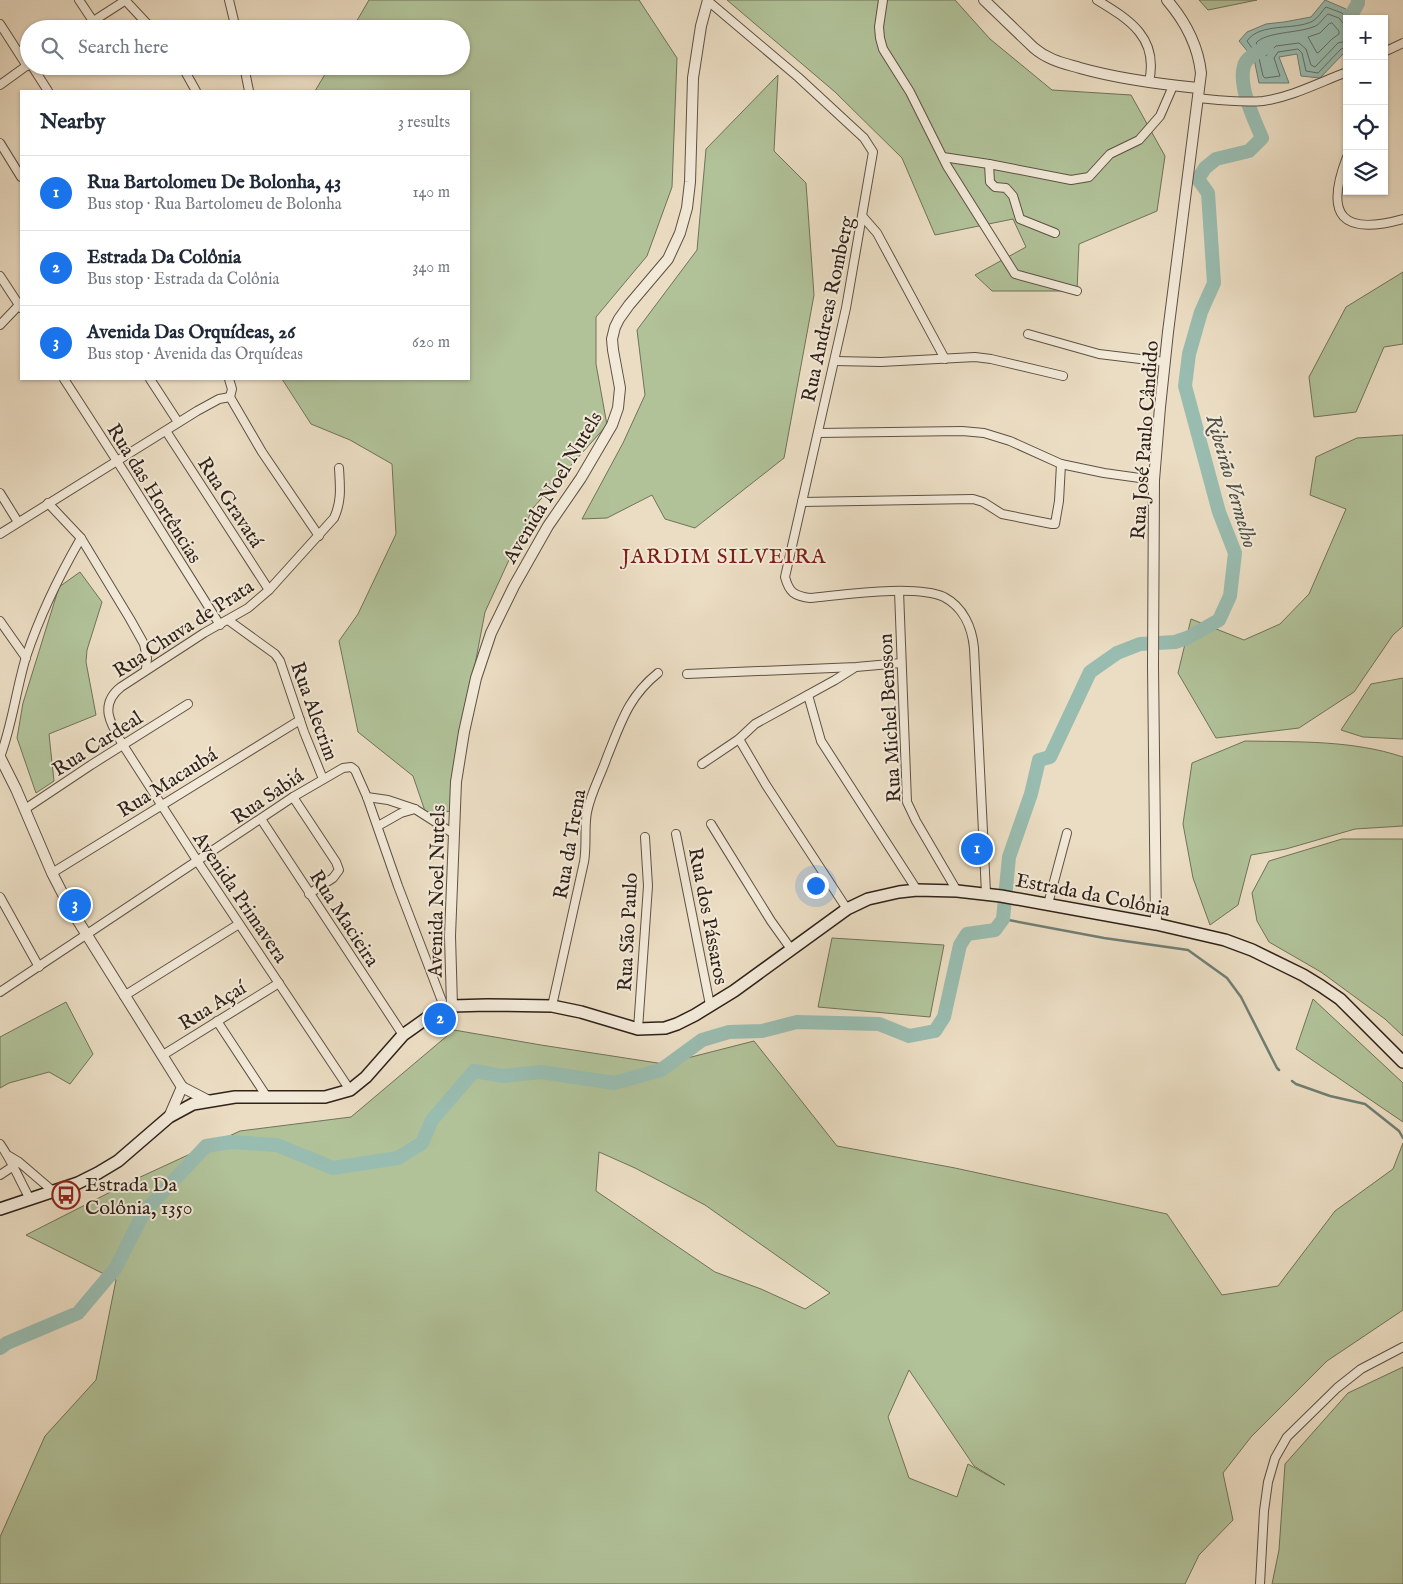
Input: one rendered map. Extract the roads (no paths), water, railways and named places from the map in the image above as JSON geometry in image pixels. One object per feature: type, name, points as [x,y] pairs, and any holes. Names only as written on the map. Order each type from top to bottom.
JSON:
[{"type":"main road","name":"Estrada da Colônia","points":[[0,1208],[54,1192],[98,1173],[118,1160],[169,1116],[193,1104],[235,1097],[325,1097],[350,1090],[362,1080],[403,1035],[419,1023],[449,1007],[487,1004],[552,1006],[581,1012],[638,1029],[665,1028],[677,1024],[734,991],[848,909],[868,899],[917,890],[986,893],[1017,898],[1156,924],[1225,940],[1252,950],[1303,975],[1340,999],[1403,1062]]},
{"type":"street","points":[[79,0],[92,20]]},
{"type":"street","points":[[95,20],[126,0],[144,20]]},
{"type":"street","points":[[229,0],[234,20]]},
{"type":"street","points":[[883,0],[879,28],[884,49],[910,92],[946,166],[1015,274],[1076,291]]},
{"type":"street","points":[[984,0],[1023,39],[1048,58],[1062,64],[1117,77],[1173,86],[1240,101],[1257,101],[1288,95],[1343,74]]},
{"type":"street","points":[[1097,0],[1129,21],[1142,36],[1148,47],[1152,67],[1149,82]]},
{"type":"street","name":"Rua José Paulo Cândido","points":[[1156,924],[1153,666],[1154,480],[1165,362],[1201,73],[1199,59],[1189,32],[1179,14],[1167,0]]},
{"type":"street","name":"Rua Andreas Romberg","points":[[708,1],[798,77],[864,138],[873,152],[863,217],[835,361],[785,576],[790,590],[798,597],[810,598],[899,591]]},
{"type":"street","name":"Avenida Noel Nutels","points":[[449,1007],[456,782],[464,732],[476,678],[486,645],[514,586],[548,526],[581,478],[612,425],[618,408],[620,388],[613,350],[612,339],[614,330],[629,305],[668,259],[684,220],[691,164],[693,78],[701,26],[708,1]]},
{"type":"street","points":[[0,24],[20,52]]},
{"type":"street","points":[[1388,50],[1403,42]]},
{"type":"street","points":[[0,85],[20,71]]},
{"type":"street","points":[[36,75],[47,90]]},
{"type":"street","points":[[187,75],[195,90]]},
{"type":"street","points":[[246,75],[249,90]]},
{"type":"street","points":[[942,157],[1071,180],[1089,177],[1110,154],[1139,140],[1160,116],[1173,86]]},
{"type":"street","points":[[0,142],[20,176]]},
{"type":"street","points":[[989,164],[990,182],[995,188],[1006,188],[1013,196],[1020,219],[1056,234]]},
{"type":"street","points":[[1343,170],[1336,192],[1337,203],[1348,221],[1357,225],[1379,225],[1403,219]]},
{"type":"street","points":[[863,217],[878,233],[945,359]]},
{"type":"street","points":[[0,276],[20,305],[0,325]]},
{"type":"street","points":[[1028,334],[1099,354],[1165,362]]},
{"type":"street","points":[[835,361],[881,362],[975,357],[1063,376]]},
{"type":"street","name":"Rua das Hortências","points":[[65,380],[220,625]]},
{"type":"street","points":[[151,380],[178,422]]},
{"type":"street","points":[[229,380],[232,389],[230,397],[262,452],[319,536]]},
{"type":"street","points":[[0,534],[48,502],[213,401],[230,397]]},
{"type":"street","name":"Rua Gravatá","points":[[166,431],[269,590]]},
{"type":"street","points":[[818,433],[962,431],[984,433],[1010,441],[1061,464],[1104,473],[1154,480]]},
{"type":"street","points":[[802,502],[973,499],[983,502],[1002,514],[1054,524],[1058,514],[1061,464]]},
{"type":"street","name":"Rua Chuva de Prata","points":[[110,719],[108,703],[111,695],[204,633],[248,608],[269,590],[319,536],[334,518],[339,508],[341,496],[339,468]]},
{"type":"street","points":[[0,493],[18,522]]},
{"type":"street","points":[[48,502],[81,538],[140,636],[144,644],[146,670]]},
{"type":"street","points":[[81,538],[56,583],[38,624],[26,658],[0,757],[25,809],[52,873],[70,908],[182,1087],[209,1101]]},
{"type":"street","points":[[899,591],[927,592],[943,597],[955,604],[962,613],[973,635],[986,893]]},
{"type":"street","name":"Rua Michel Bensson","points":[[899,591],[906,802],[957,891]]},
{"type":"street","name":"Rua Alecrim","points":[[228,620],[275,654],[280,661],[300,720],[323,778]]},
{"type":"street","points":[[0,621],[26,658]]},
{"type":"street","points":[[687,674],[856,667],[901,663]]},
{"type":"street","points":[[702,764],[739,739],[755,724],[856,667]]},
{"type":"street","name":"Rua da Trena","points":[[552,1006],[584,862],[587,812],[596,783],[626,710],[643,687],[658,672]]},
{"type":"street","points":[[808,695],[822,741],[917,890]]},
{"type":"street","name":"Rua Cardeal","points":[[25,809],[188,704]]},
{"type":"street","name":"Avenida Primavera","points":[[110,719],[123,745],[198,862],[350,1090]]},
{"type":"street","name":"Rua Macaubá","points":[[52,873],[300,720]]},
{"type":"street","points":[[739,739],[775,799],[848,909]]},
{"type":"street","name":"Rua Sabiá","points":[[0,992],[323,778],[343,768],[354,768],[367,797]]},
{"type":"street","points":[[293,797],[340,870],[333,878],[309,894]]},
{"type":"street","points":[[449,1007],[398,886],[367,797],[388,800],[415,809],[454,834]]},
{"type":"street","points":[[378,826],[401,813],[415,809]]},
{"type":"street","name":"Rua Macieira","points":[[261,819],[403,1035]]},
{"type":"street","points":[[711,824],[771,921],[791,949]]},
{"type":"street","points":[[1048,904],[1067,833]]},
{"type":"street","name":"Rua dos Pássaros","points":[[676,834],[710,1005]]},
{"type":"street","name":"Rua São Paulo","points":[[638,1029],[648,886],[645,837]]},
{"type":"street","points":[[0,897],[39,967]]},
{"type":"street","points":[[124,996],[240,924]]},
{"type":"street","name":"Rua Açaí","points":[[163,1055],[279,983]]},
{"type":"street","points":[[217,1021],[267,1097]]},
{"type":"street","points":[[169,1116],[182,1087]]},
{"type":"street","points":[[0,1144],[16,1164],[54,1192]]},
{"type":"street","points":[[0,1175],[16,1164]]},
{"type":"street","points":[[16,1164],[30,1199]]},
{"type":"street","points":[[1260,1584],[1264,1511],[1268,1482],[1275,1458],[1287,1437],[1337,1388],[1355,1374],[1385,1355],[1403,1347]]},
{"type":"water","points":[[1325,0],[1346,9],[1350,15],[1343,15],[1343,54],[1320,78],[1301,76],[1297,54],[1279,57],[1289,83],[1259,83],[1254,59],[1239,41],[1247,32],[1266,24],[1311,17]]},
{"type":"waterway","name":"Ribeirão Vermelho","points":[[1351,15],[1358,0]]},
{"type":"waterway","name":"Ribeirão Vermelho","points":[[0,1348],[7,1343],[78,1313],[115,1269],[144,1212],[206,1146],[231,1142],[277,1145],[333,1168],[398,1158],[422,1143],[432,1120],[474,1071],[503,1076],[541,1072],[614,1083],[661,1070],[702,1040],[729,1032],[762,1031],[797,1022],[879,1024],[909,1036],[935,1031],[944,1017],[960,945],[967,934],[995,930],[1003,919],[1009,857],[1031,794],[1039,760],[1050,757],[1090,672],[1117,653],[1140,644],[1175,642],[1187,638],[1219,620],[1230,596],[1235,553],[1219,512],[1185,386],[1189,354],[1201,312],[1214,283],[1208,193],[1198,179],[1205,168],[1216,159],[1249,151],[1262,138],[1245,93],[1243,74],[1247,60],[1267,47]]},
{"type":"waterway","points":[[1003,919],[1104,938],[1188,950],[1227,978],[1241,997],[1279,1070]]},
{"type":"waterway","points":[[1292,1081],[1330,1096],[1365,1104],[1399,1131],[1403,1138]]},
{"type":"place","name":"Rua Bartolomeu De Bolonha, 43","points":[[977,849]]},
{"type":"place","name":"Avenida Das Orquídeas, 26","points":[[75,905]]},
{"type":"place","name":"Estrada Da Colônia","points":[[440,1019]]},
{"type":"place","name":"Estrada Da Colônia, 1350","points":[[66,1195]]},
{"type":"district","name":"JARDIM SILVEIRA","points":[[724,556]]}]
